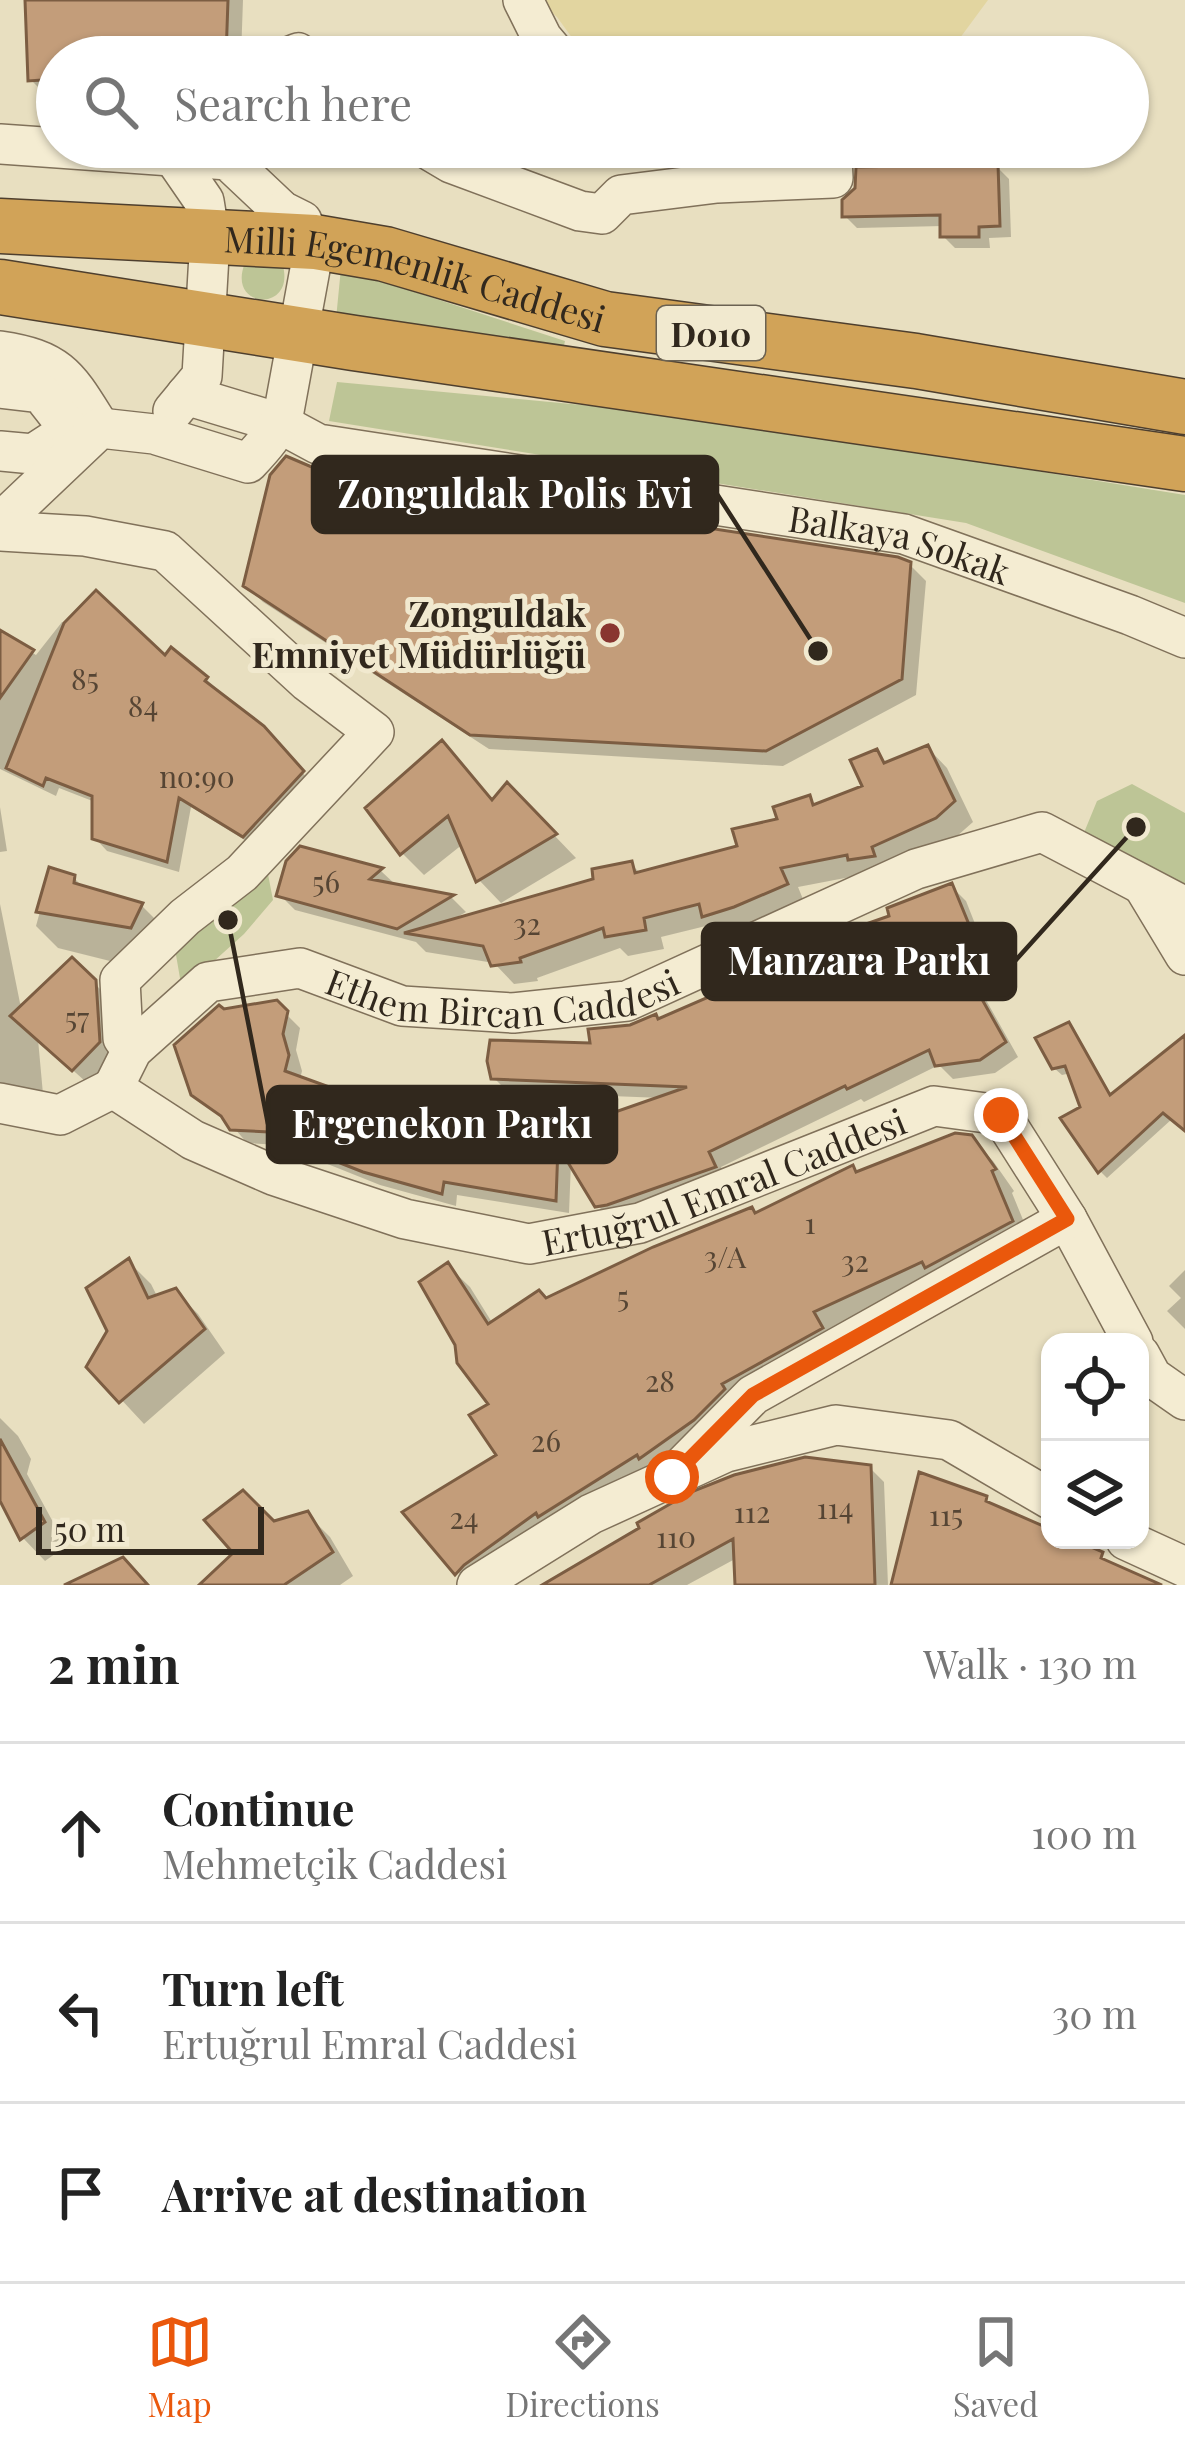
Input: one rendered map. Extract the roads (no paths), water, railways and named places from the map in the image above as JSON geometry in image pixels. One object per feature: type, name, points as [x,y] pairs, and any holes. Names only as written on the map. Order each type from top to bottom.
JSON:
[{"type":"highway","name":"Milli Egemenlik Caddesi","points":[[0,226],[210,238],[298,227],[605,319],[916,361],[1185,407]]},
{"type":"highway","name":"Milli Egemenlik Caddesi","points":[[0,287],[1185,464]]},
{"type":"street","points":[[523,0],[541,36]]},
{"type":"street","points":[[0,144],[36,146]]},
{"type":"street","points":[[154,434],[202,376],[210,238],[204,201],[181,168]]},
{"type":"street","points":[[0,451],[33,454],[85,429],[154,434],[248,463],[267,442],[279,423],[298,334],[298,227],[242,168]]},
{"type":"street","points":[[464,168],[580,211],[602,214],[621,195],[717,183],[833,178],[833,168]]},
{"type":"street","points":[[0,351],[31,356],[68,378],[85,429]]},
{"type":"street","points":[[0,388],[40,393],[85,429]]},
{"type":"street","points":[[186,394],[279,423]]},
{"type":"street","name":"Balkaya Sokak","points":[[279,423],[318,445],[904,534],[1185,638]]},
{"type":"street","points":[[0,527],[85,429]]},
{"type":"street","points":[[0,527],[165,551],[308,682],[374,732],[242,873],[185,917],[120,980],[123,1038],[132,1050]]},
{"type":"street","name":"Ethem Bircan Caddesi","points":[[113,1088],[132,1050],[208,982],[300,968],[402,1006],[513,1013],[627,1001],[916,869],[1042,832],[1185,907]]},
{"type":"street","points":[[1141,882],[1185,956]]},
{"type":"street","points":[[0,1103],[60,1115],[113,1088]]},
{"type":"street","name":"Ertuğrul Emral Caddesi","points":[[113,1088],[193,1140],[273,1175],[406,1219],[529,1244],[640,1223],[934,1106],[1001,1115],[1067,1219],[1128,1333]]},
{"type":"street","points":[[672,1477],[753,1395],[1067,1219]]},
{"type":"street","points":[[1149,1372],[1185,1400]]},
{"type":"street","points":[[477,1585],[591,1514],[727,1452],[836,1425],[949,1440],[1041,1494]]},
{"type":"street","points":[[1146,1549],[1185,1567]]},
{"type":"place","name":"Zonguldak Emniyet Müdürlüğü","points":[[610,633]]},
{"type":"place","name":"Zonguldak Polis Evi","points":[[818,651]]},
{"type":"place","name":"Manzara Parkı","points":[[1136,827]]},
{"type":"place","name":"Ergenekon Parkı","points":[[228,920]]}]
